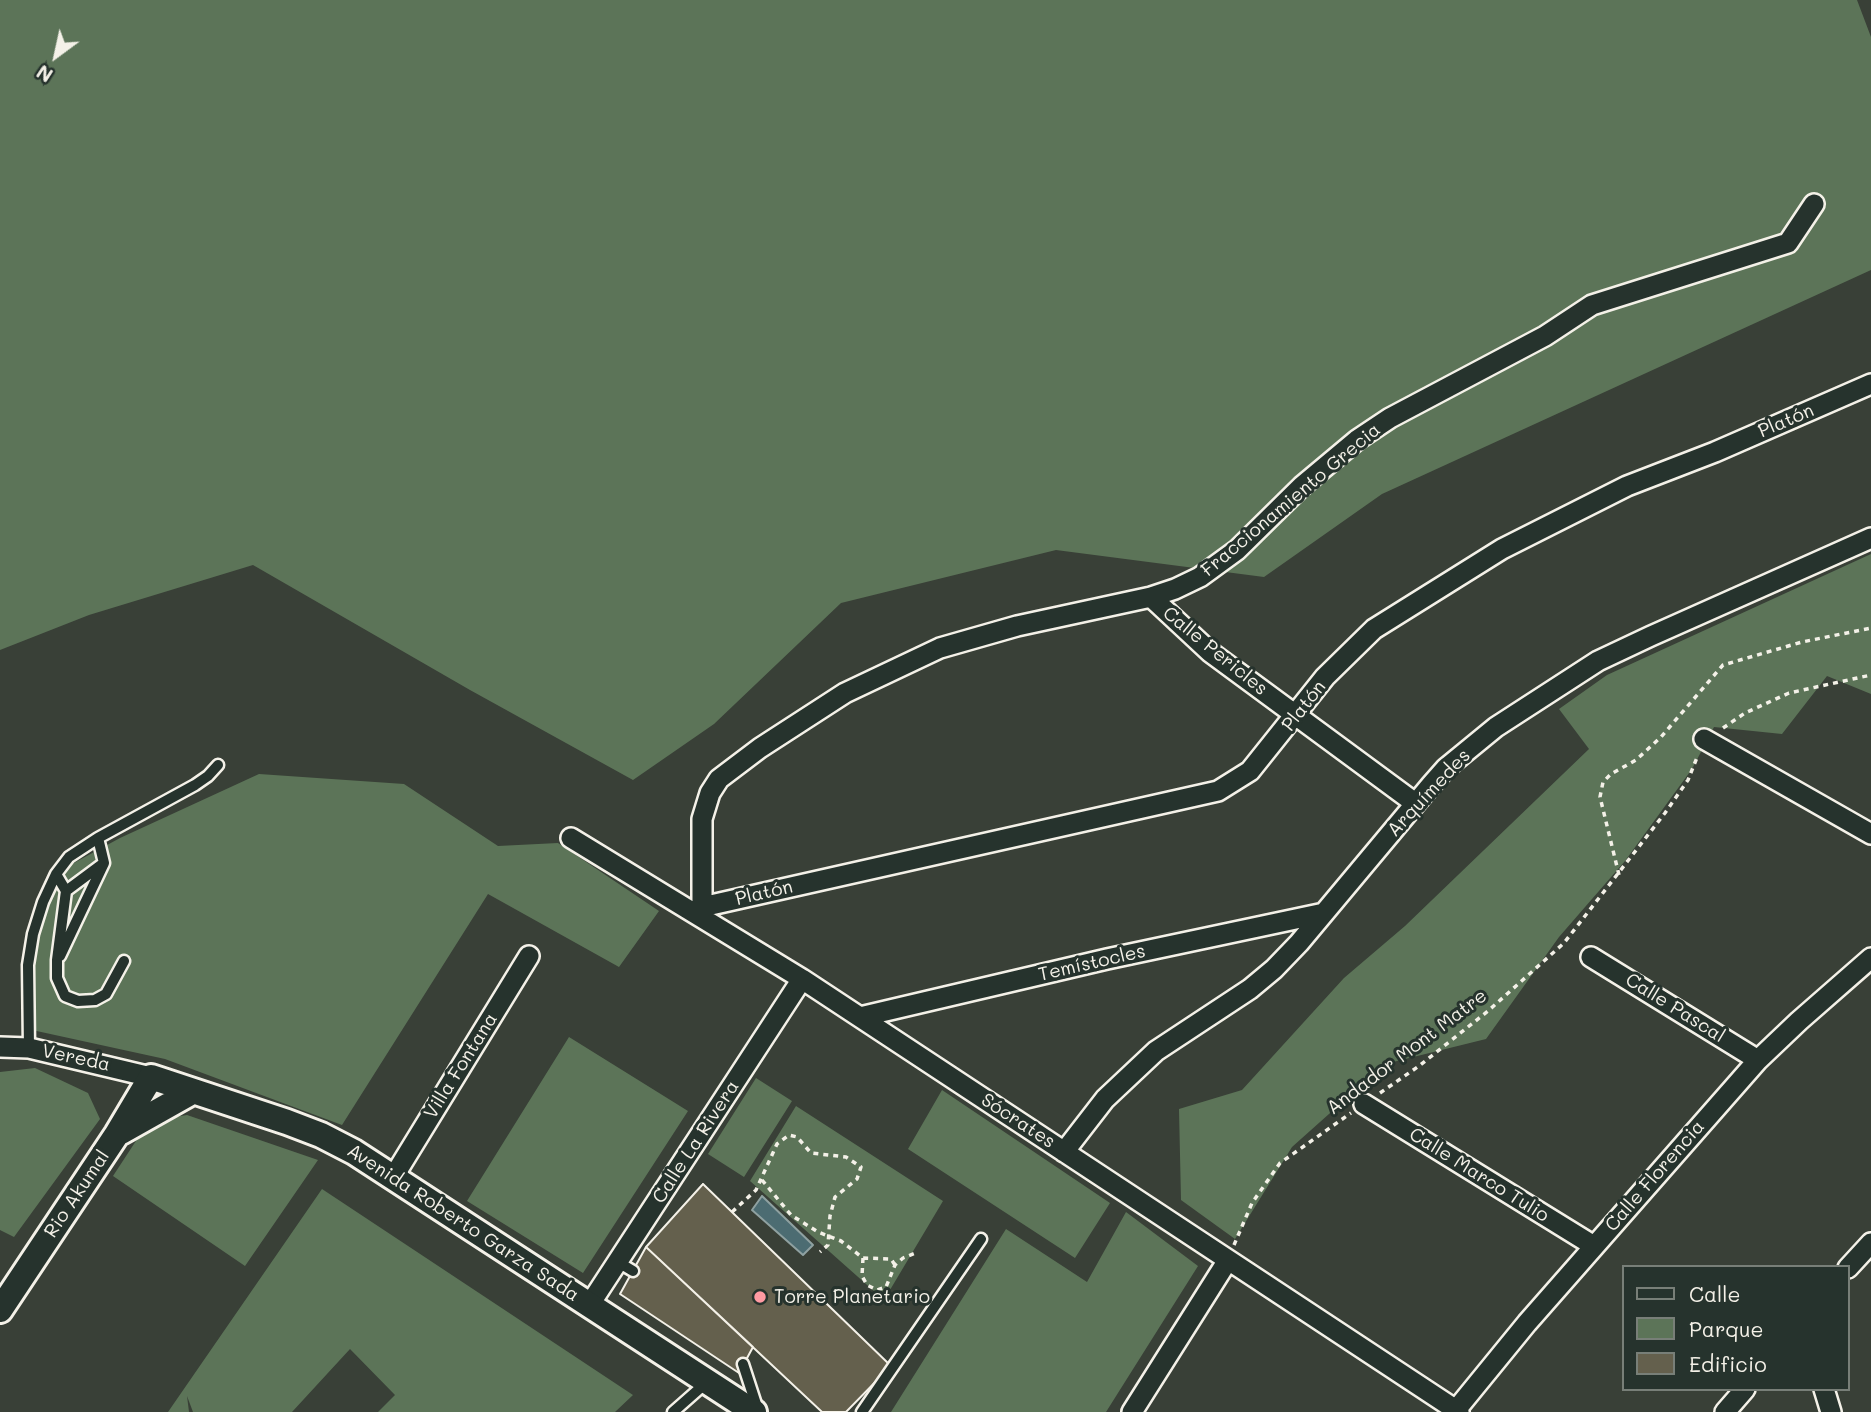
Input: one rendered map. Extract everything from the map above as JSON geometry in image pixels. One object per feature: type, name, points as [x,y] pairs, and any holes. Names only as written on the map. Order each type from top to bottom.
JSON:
[{"type":"street","name":"Fraccionamiento Grecia","points":[[700,911],[700,838],[704,806],[719,779],[737,764],[845,693],[940,648],[1017,626],[1151,597],[1175,589],[1219,564],[1357,440],[1390,418],[1545,335],[1592,305],[1788,243],[1814,204]]},
{"type":"street","name":"Platón","points":[[700,911],[1219,791],[1250,771],[1325,677],[1374,629],[1502,549],[1627,486],[1715,452],[1871,384]]},
{"type":"street","name":"Arquímedes","points":[[1064,1152],[1089,1118],[1127,1077],[1156,1051],[1250,989],[1282,961],[1446,768],[1496,727],[1598,662],[1871,538]]},
{"type":"street","name":"Calle Pericles","points":[[1151,597],[1210,652],[1415,803]]},
{"type":"street","points":[[1704,739],[1871,834]]},
{"type":"street","name":"Sócrates","points":[[571,838],[700,911],[1457,1411]]},
{"type":"street","name":"Temístocles","points":[[860,1017],[1107,959],[1324,914]]},
{"type":"street","name":"Villa Fontana","points":[[394,1176],[529,956]]},
{"type":"street","name":"Calle Pascal","points":[[1591,957],[1758,1060]]},
{"type":"street","name":"Calle Florencia","points":[[1457,1411],[1594,1246],[1758,1060],[1871,958]]},
{"type":"street","name":"Calle La Rivera","points":[[590,1304],[625,1267],[802,979]]},
{"type":"street","name":"Vereda","points":[[0,1047],[29,1048],[151,1077]]},
{"type":"street","name":"Avenida Roberto Garza Sada","points":[[151,1077],[321,1135],[394,1176],[754,1412]]},
{"type":"street","name":"Rio Akumal","points":[[0,1310],[117,1134],[151,1077]]},
{"type":"street","points":[[117,1134],[192,1092]]},
{"type":"street","name":"Calle Marco Tulio","points":[[1364,1104],[1594,1246]]},
{"type":"street","points":[[1850,1266],[1871,1243]]},
{"type":"street","points":[[1132,1412],[1228,1260]]},
{"type":"street","points":[[1725,1412],[1743,1391]]},
{"type":"street","points":[[1825,1391],[1831,1412]]},
{"type":"lane","points":[[29,1048],[28,965],[33,934],[55,874],[69,857],[98,838],[195,785],[218,765]]},
{"type":"lane","points":[[57,960],[104,863],[98,838]]},
{"type":"lane","points":[[66,891],[104,863]]},
{"type":"lane","points":[[55,874],[66,891],[57,960],[60,988],[65,996],[78,1001],[95,1000],[106,994],[124,961]]},
{"type":"lane","points":[[862,1412],[981,1238]]},
{"type":"lane","points":[[743,1364],[755,1404],[754,1412]]},
{"type":"lane","points":[[673,1412],[708,1382]]},
{"type":"path","name":"Andador Mont Matre","points":[[1228,1260],[1252,1203],[1280,1163],[1419,1066],[1488,1011],[1564,943],[1619,875]]},
{"type":"path","points":[[732,1212],[756,1190],[777,1144],[789,1135],[797,1137],[811,1153],[846,1157],[861,1167],[858,1179],[841,1189],[835,1197],[827,1236],[828,1245],[820,1252]]},
{"type":"path","points":[[762,1180],[792,1215],[827,1236],[841,1241],[863,1258],[891,1259],[895,1265]]},
{"type":"path","points":[[863,1258],[862,1276],[867,1285],[877,1290],[886,1287],[895,1265],[903,1258],[918,1252]]},
{"type":"green space","points":[[0,0],[1857,0],[1871,37],[1871,270],[1382,494],[1264,577],[1056,550],[841,603],[714,724],[633,780],[253,565],[89,615],[0,650]]},
{"type":"green space","points":[[1871,554],[1871,694],[1827,676],[1782,734],[1714,727],[1692,769],[1625,861],[1559,937],[1486,1039],[1385,1064],[1292,1147],[1235,1239],[1181,1200],[1179,1109],[1242,1090],[1344,978],[1405,926],[1589,749],[1559,709],[1607,675]]},
{"type":"green space","points":[[259,774],[404,784],[498,846],[558,843],[659,911],[619,967],[488,894],[342,1125],[165,1059],[32,1030],[28,950],[61,870],[120,838]]},
{"type":"green space","points":[[569,1037],[688,1111],[583,1273],[467,1201]]},
{"type":"green space","points":[[35,1068],[88,1093],[100,1119],[14,1237],[0,1230],[0,1072]]},
{"type":"green space","points":[[756,1078],[792,1101],[744,1177],[708,1154]]},
{"type":"green space","points":[[942,1090],[1110,1203],[1075,1258],[908,1149]]},
{"type":"green space","points":[[796,1106],[943,1201],[884,1300],[750,1181]]},
{"type":"green space","points":[[187,1115],[318,1160],[245,1266],[113,1176],[149,1121]]},
{"type":"green space","points":[[322,1189],[633,1395],[615,1412],[378,1412],[395,1395],[350,1349],[292,1412],[193,1412],[187,1396],[189,1412],[168,1412]]},
{"type":"green space","points":[[1126,1212],[1198,1266],[1106,1412],[891,1412],[1006,1229],[1087,1282]]},
{"type":"water","points":[[762,1196],[813,1245],[803,1255],[752,1210]]},
{"type":"building","name":"Torre Planetario","points":[[703,1184],[891,1366],[846,1412],[822,1412],[646,1247]]},
{"type":"building","points":[[646,1247],[753,1347],[739,1373],[620,1294]]},
{"type":"place","name":"Torre Planetario","points":[[760,1297]]}]
